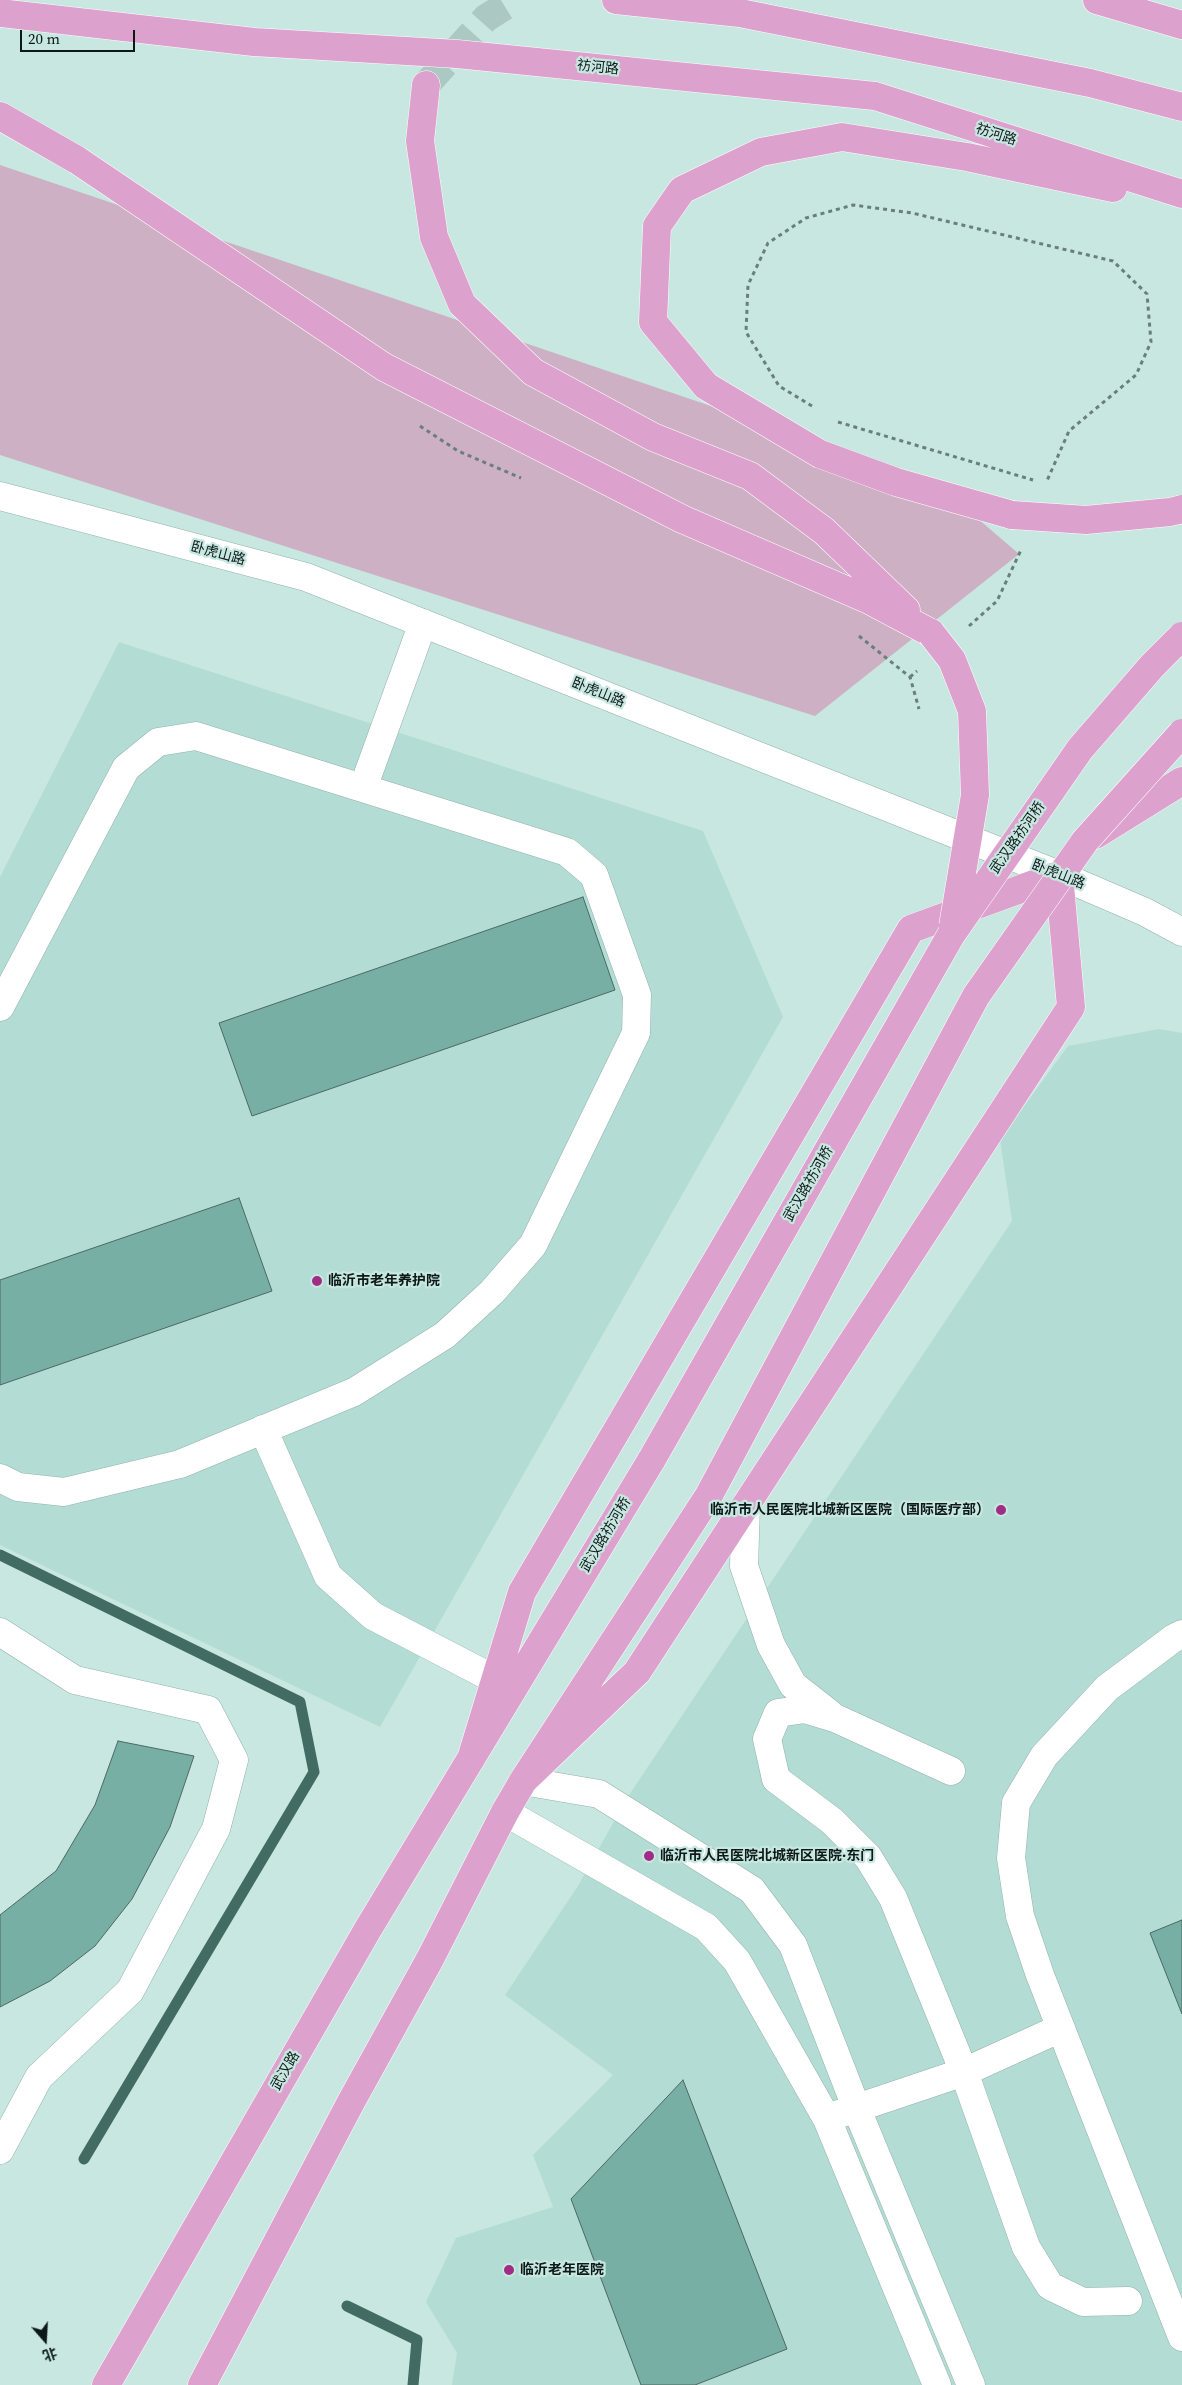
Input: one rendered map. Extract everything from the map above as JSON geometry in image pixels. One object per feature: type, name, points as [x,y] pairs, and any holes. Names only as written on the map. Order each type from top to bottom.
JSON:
[{"type":"main road","points":[[616,0],[740,13],[1090,83],[1182,107]]},
{"type":"main road","points":[[1097,0],[1182,25]]},
{"type":"main road","name":"祊河路","points":[[0,13],[254,42],[457,54],[875,96],[1182,194]]},
{"type":"main road","points":[[426,85],[420,141],[434,237],[462,304],[533,372],[653,437],[750,476],[824,531],[931,633],[952,660],[972,711],[975,795],[951,935]]},
{"type":"main road","points":[[0,116],[77,160],[384,367],[682,519],[869,600],[931,633]]},
{"type":"main road","points":[[1182,202],[967,157],[842,137],[761,152],[682,190],[658,226],[653,322],[706,386],[820,454],[896,482],[1012,515],[1086,520],[1170,512],[1182,509]]},
{"type":"main road","name":"武汉路祊河桥","points":[[471,1758],[652,1459],[951,935],[1080,749],[1152,666],[1182,636]]},
{"type":"main road","points":[[202,2385],[351,2102],[430,1959],[505,1812],[708,1497],[976,996],[1085,841],[1182,733]]},
{"type":"main road","points":[[1085,841],[1182,781]]},
{"type":"main road","points":[[471,1758],[522,1592],[911,929],[1059,875],[1071,1007],[637,1672],[523,1782]]},
{"type":"main road","name":"武汉路","points":[[106,2385],[368,1929],[471,1758]]},
{"type":"street","name":"卧虎山路","points":[[0,496],[306,577],[1059,875],[1145,912],[1182,932]]},
{"type":"street","points":[[363,788],[423,624]]},
{"type":"street","points":[[0,1007],[126,768],[158,742],[196,736],[567,852],[594,874],[636,995],[636,1033],[533,1246],[492,1292],[445,1335],[354,1392],[180,1464],[64,1492],[18,1487],[0,1478]]},
{"type":"street","points":[[263,1429],[328,1576],[373,1616],[496,1680]]},
{"type":"street","points":[[746,1505],[744,1566],[771,1645],[793,1685],[835,1718]]},
{"type":"street","points":[[0,1632],[75,1680],[208,1710],[234,1760],[216,1829],[130,1991],[40,2077],[0,2150]]},
{"type":"street","points":[[1182,1634],[1107,1688],[1044,1756],[1016,1803],[1011,1858],[1020,1916],[1061,2028],[1182,2337]]},
{"type":"street","points":[[951,1770],[835,1718],[805,1709],[778,1713],[767,1739],[776,1779],[832,1821],[868,1857],[892,1898],[964,2072],[1026,2247],[1050,2286],[1083,2302],[1128,2301]]},
{"type":"street","points":[[523,1782],[599,1794],[752,1890],[793,1945],[856,2107],[972,2385]]},
{"type":"street","points":[[505,1812],[706,1927],[737,1961],[827,2119],[937,2385]]},
{"type":"street","points":[[827,2119],[856,2107],[964,2072],[1061,2028]]},
{"type":"path","points":[[812,407],[779,386],[746,332],[748,285],[768,244],[806,218],[853,206],[912,213],[1113,261],[1147,294],[1151,342],[1136,375],[1069,431],[1045,483],[1054,482]]},
{"type":"path","points":[[830,417],[838,422],[1036,481]]},
{"type":"path","points":[[968,626],[997,601],[1023,546]]},
{"type":"path","points":[[910,677],[925,664]]},
{"type":"shaded area","points":[[0,165],[935,482],[1019,554],[815,716],[0,455]]},
{"type":"shaded area","name":"临沂市老年养护院","points":[[119,642],[703,831],[783,1017],[380,1727],[0,1545],[0,877]]},
{"type":"shaded area","name":"临沂市人民医院北城新区医院（国际医疗部）","points":[[1159,1029],[1182,1033],[1182,2385],[452,2385],[457,2353],[426,2302],[456,2238],[553,2207],[533,2155],[613,2075],[505,1995],[578,1886],[627,1798],[1012,1221],[1000,1139],[1068,1046]]},
{"type":"building","points":[[583,897],[615,990],[252,1116],[219,1023]]},
{"type":"building","points":[[239,1198],[272,1291],[0,1385],[0,1280]]},
{"type":"building","points":[[118,1741],[194,1756],[170,1827],[132,1899],[95,1946],[50,1981],[0,2007],[0,1915],[56,1871],[95,1805]]},
{"type":"building","points":[[1182,1920],[1182,2014],[1150,1933]]},
{"type":"building","points":[[683,2080],[787,2349],[695,2385],[641,2385],[571,2199]]},
{"type":"waterway","points":[[0,1555],[300,1702],[314,1772],[84,2159]]},
{"type":"waterway","points":[[347,2306],[417,2340],[413,2385]]},
{"type":"tunnel","points":[[426,85],[486,18],[515,0]]},
{"type":"place","name":"临沂市老年养护院","points":[[317,1281]]},
{"type":"place","name":"临沂市人民医院北城新区医院（国际医疗部）","points":[[1001,1510]]},
{"type":"place","name":"临沂市人民医院北城新区医院·东门","points":[[649,1856]]},
{"type":"place","name":"临沂老年医院","points":[[509,2270]]}]
